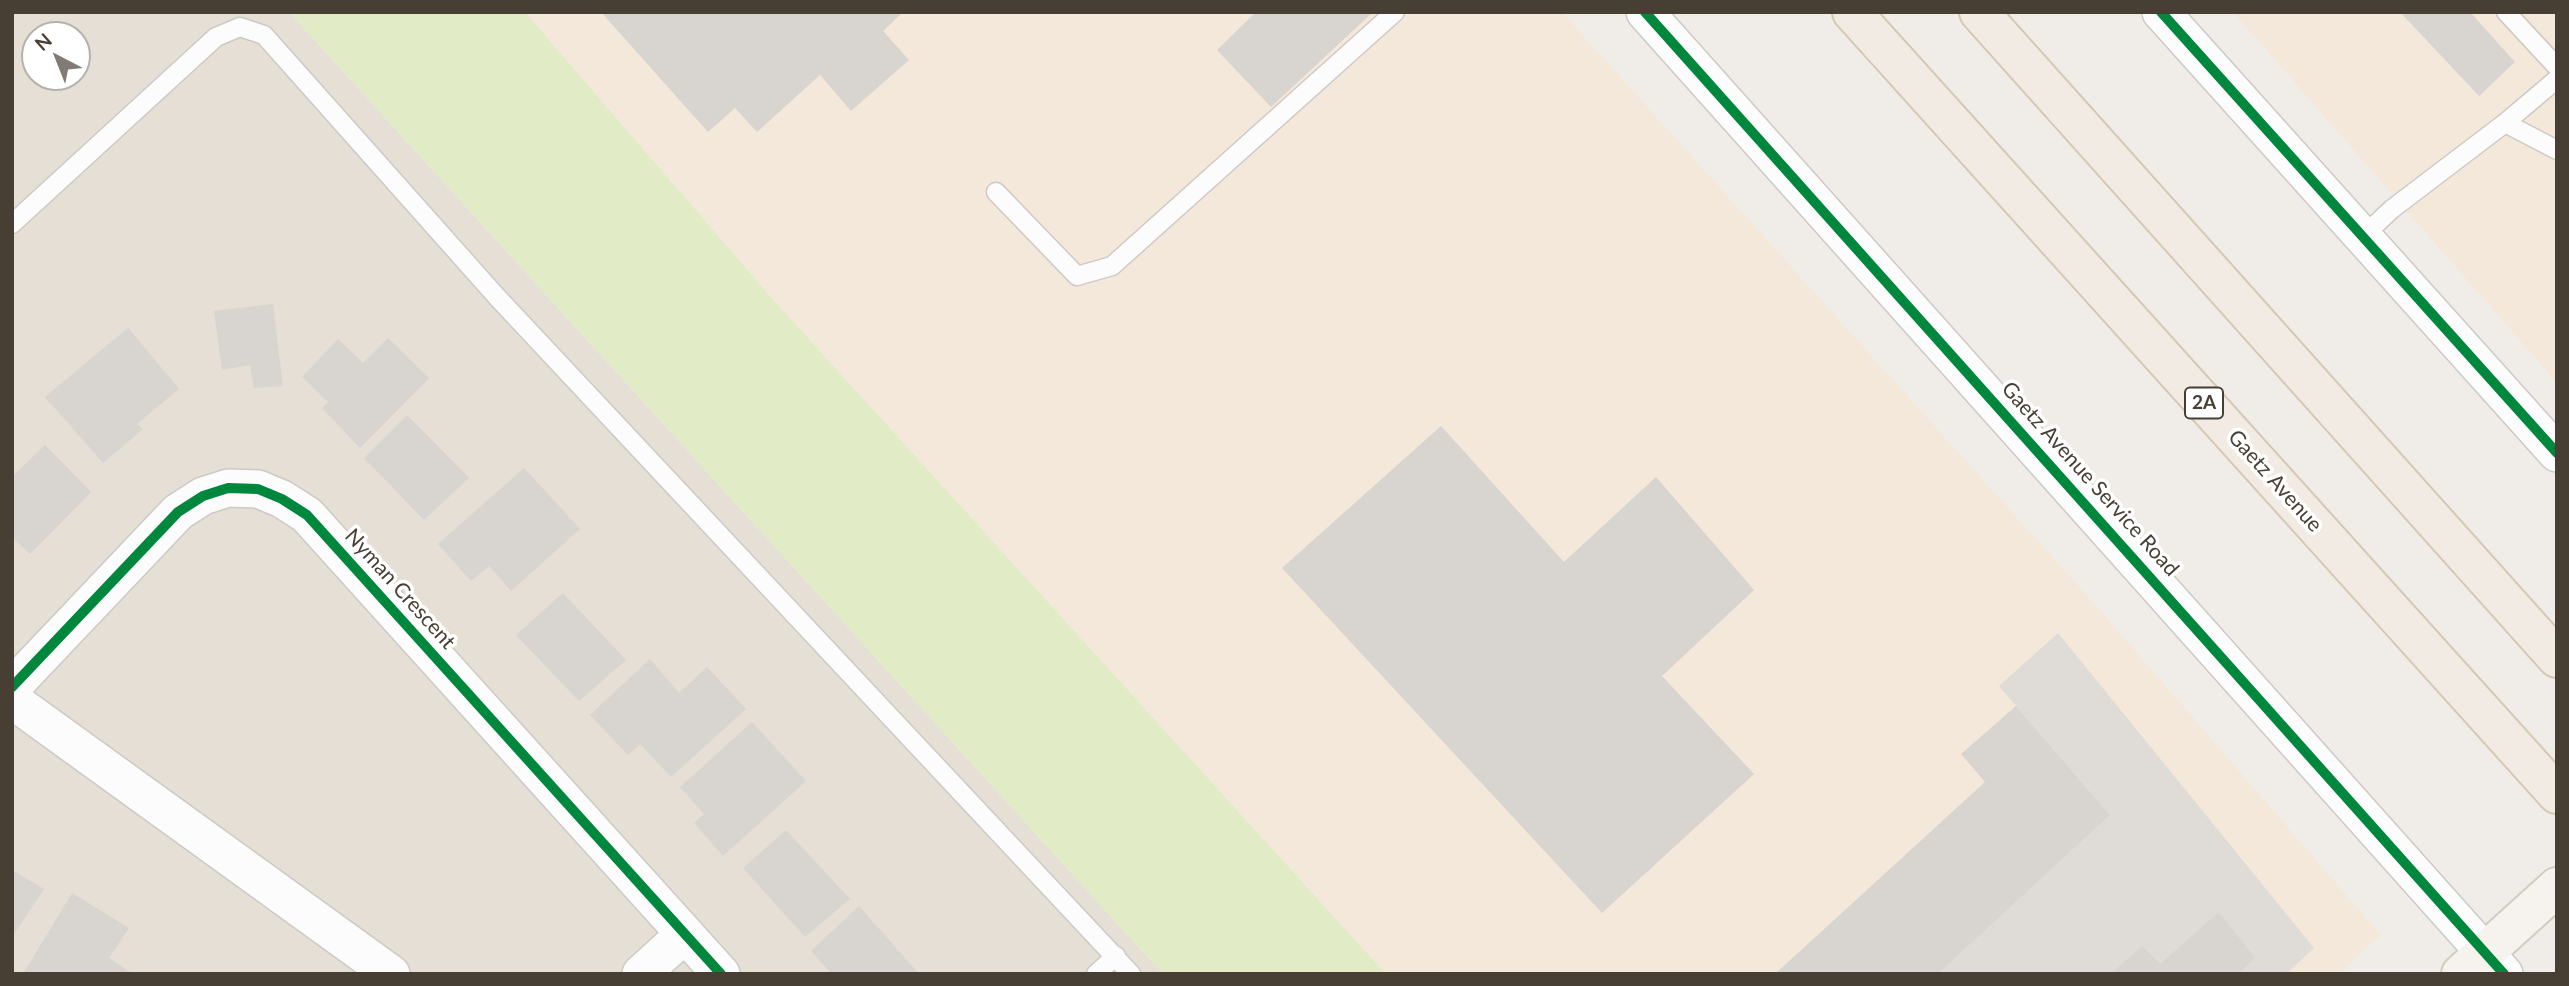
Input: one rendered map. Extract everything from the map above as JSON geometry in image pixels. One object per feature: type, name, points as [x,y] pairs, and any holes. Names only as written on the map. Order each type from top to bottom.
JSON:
[{"type":"main road","name":"Gaetz Avenue","points":[[1852,12],[2557,794]]},
{"type":"main road","points":[[1979,12],[2557,658]]},
{"type":"street","name":"Gaetz Avenue Service Road","points":[[1645,12],[2483,967]]},
{"type":"street","points":[[2168,14],[2361,238],[2557,453]]},
{"type":"street","name":"Nyman Crescent","points":[[12,687],[178,512],[203,496],[228,488],[258,489],[282,499],[307,515],[721,974]]},
{"type":"street","points":[[12,699],[391,974]]},
{"type":"street","points":[[2483,967],[2557,887]]},
{"type":"street","points":[[641,974],[685,934]]},
{"type":"lane","points":[[996,192],[1077,276],[1112,267],[1395,12]]},
{"type":"lane","points":[[2506,12],[2557,67]]},
{"type":"lane","points":[[12,224],[216,37],[240,27],[264,35],[497,297],[1131,974]]},
{"type":"lane","points":[[2361,238],[2392,209],[2505,123],[2557,79]]},
{"type":"lane","points":[[2505,123],[2557,150]]},
{"type":"lane","points":[[1096,974],[1116,956]]},
{"type":"shaded area","points":[[12,12],[289,12],[1163,974],[12,974]]},
{"type":"shaded area","points":[[525,12],[1562,12],[2093,602],[2381,935],[2339,974],[1386,974],[769,295]]},
{"type":"shaded area","points":[[2233,12],[2557,12],[2557,383]]},
{"type":"shaded area","points":[[2058,633],[2314,948],[2286,974],[1938,974],[2110,815],[1999,686]]},
{"type":"green space","points":[[289,12],[525,12],[769,295],[1386,974],[1163,974]]},
{"type":"building","points":[[601,12],[903,12],[883,31],[909,60],[851,111],[820,75],[757,132],[735,108],[708,132]]},
{"type":"building","points":[[1256,12],[1373,12],[1271,107],[1217,50]]},
{"type":"building","points":[[2400,12],[2470,12],[2515,62],[2479,96]]},
{"type":"building","points":[[273,304],[283,386],[254,388],[250,365],[222,370],[214,311]]},
{"type":"building","points":[[128,328],[179,389],[137,424],[143,429],[103,463],[45,397]]},
{"type":"building","points":[[388,338],[429,378],[360,448],[322,408],[328,402],[302,377],[338,339],[363,363]]},
{"type":"building","points":[[407,415],[469,478],[424,520],[364,458]]},
{"type":"building","points":[[1441,426],[1564,562],[1656,477],[1754,590],[1662,676],[1754,774],[1602,913],[1282,568]]},
{"type":"building","points":[[45,445],[91,492],[30,554],[12,537],[12,477]]},
{"type":"building","points":[[524,468],[580,529],[511,591],[489,566],[471,581],[438,544]]},
{"type":"building","points":[[563,593],[626,660],[579,701],[516,635]]},
{"type":"building","points":[[650,659],[679,693],[707,667],[746,709],[671,777],[640,744],[628,755],[590,715]]},
{"type":"building","points":[[2016,706],[2110,815],[1938,974],[1775,974],[1985,782],[1961,754]]},
{"type":"building","points":[[752,722],[806,781],[723,856],[694,823],[704,814],[680,787]]},
{"type":"building","points":[[786,830],[850,899],[805,937],[743,868]]},
{"type":"building","points":[[12,870],[44,889],[12,937]]},
{"type":"building","points":[[72,893],[129,928],[109,958],[133,974],[23,974]]},
{"type":"building","points":[[859,906],[919,974],[832,974],[811,951]]},
{"type":"building","points":[[2219,912],[2255,958],[2238,974],[2111,974],[2142,946],[2160,964]]},
{"type":"cycle path","points":[[1645,12],[2504,974]]},
{"type":"cycle path","points":[[2161,12],[2557,453]]},
{"type":"cycle path","points":[[12,687],[178,512],[203,496],[228,488],[258,489],[282,499],[307,515],[721,974]]}]
